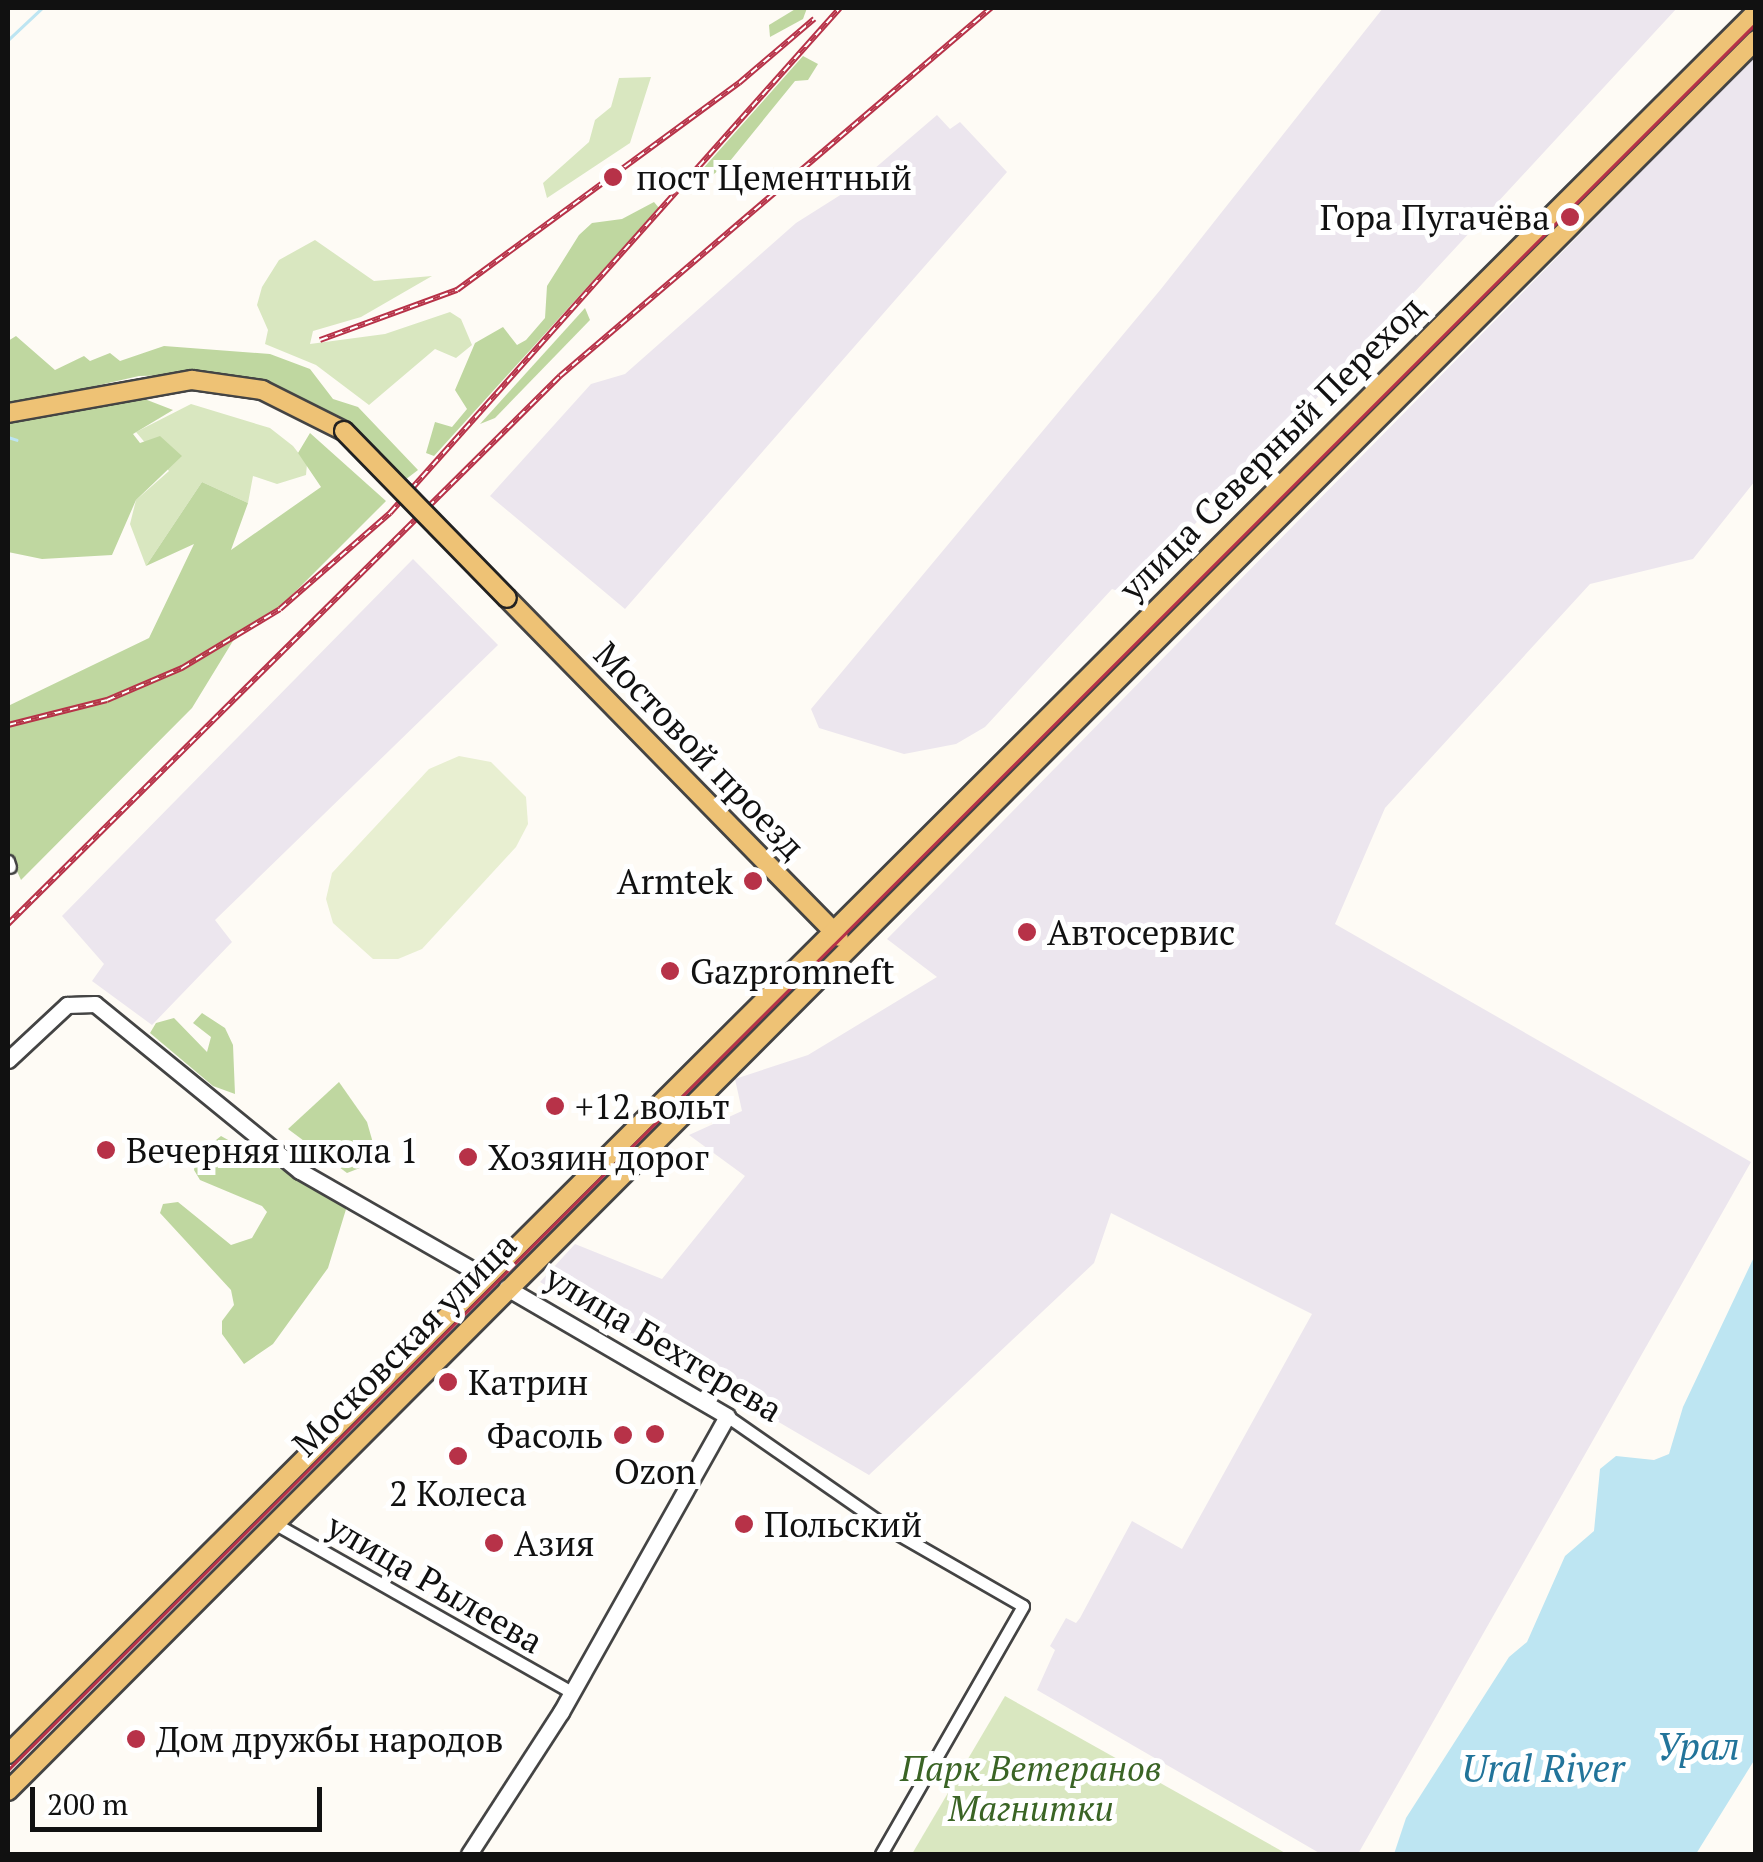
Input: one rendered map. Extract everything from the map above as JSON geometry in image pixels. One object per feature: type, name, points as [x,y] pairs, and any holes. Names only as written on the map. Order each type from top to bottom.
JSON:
[{"type":"main road","name":"улица Северный Переход","points":[[832,930],[1756,12]]},
{"type":"main road","name":"улица Северный Переход","points":[[847,945],[1756,40]]},
{"type":"main road","name":"Мостовой проезд","points":[[8,413],[192,380],[262,390],[344,432],[847,945]]},
{"type":"main road","name":"Московская улица","points":[[8,1754],[832,930]]},
{"type":"main road","name":"Московская улица","points":[[8,1791],[847,945]]},
{"type":"main road","name":"улица Бехтерева","points":[[485,1277],[507,1288]]},
{"type":"street","name":"улица Бехтерева","points":[[8,1060],[61,1008],[78,1001],[105,1010],[300,1171],[485,1277]]},
{"type":"street","name":"улица Бехтерева","points":[[507,1288],[727,1416],[891,1530],[1023,1606],[882,1854]]},
{"type":"street","points":[[469,1854],[570,1691],[727,1416]]},
{"type":"street","name":"улица Рылеева","points":[[272,1522],[570,1691]]},
{"type":"shaded area","points":[[1383,8],[1677,8],[1314,401],[1127,594],[1112,589],[985,727],[956,744],[904,754],[819,728],[811,709],[1161,289]]},
{"type":"shaded area","points":[[1755,56],[1755,481],[1693,559],[1590,584],[1385,808],[1335,924],[1751,1162],[1358,1854],[1321,1854],[1037,1690],[1055,1650],[1050,1646],[1066,1618],[1076,1623],[1080,1618],[1132,1521],[1182,1549],[1312,1314],[1111,1213],[1094,1263],[869,1475],[540,1282],[575,1244],[662,1279],[745,1176],[689,1135],[742,1111],[735,1079],[808,1055],[937,977],[887,939]]},
{"type":"shaded area","points":[[937,115],[950,129],[960,122],[1007,172],[625,609],[490,496],[591,384],[625,374],[796,223],[853,187]]},
{"type":"shaded area","points":[[413,559],[498,645],[215,920],[232,942],[152,1025],[92,981],[104,964],[62,916]]},
{"type":"green space","points":[[797,8],[807,8],[803,19],[770,37],[769,25]]},
{"type":"green space","points":[[803,56],[818,64],[808,80],[795,81],[730,161],[693,191],[684,190]]},
{"type":"green space","points":[[651,77],[630,143],[547,198],[543,183],[589,142],[595,120],[611,107],[619,78]]},
{"type":"green space","points":[[654,202],[659,208],[434,456],[426,453],[435,422],[452,427],[467,409],[455,390],[475,343],[503,327],[517,345],[526,340],[545,318],[547,286],[579,235],[592,223],[622,219]]},
{"type":"green space","points":[[315,240],[374,281],[432,276],[361,317],[313,331],[310,344],[385,334],[450,312],[461,319],[472,345],[456,358],[435,349],[369,405],[316,365],[265,344],[268,330],[257,305],[262,287],[279,260]]},
{"type":"green space","points":[[585,308],[590,320],[495,418],[480,424]]},
{"type":"green space","points":[[16,336],[55,370],[84,356],[90,361],[110,353],[120,361],[164,346],[270,354],[310,369],[333,399],[358,407],[418,470],[401,483],[310,403],[225,374],[139,376],[8,406],[8,341]]},
{"type":"green space","points":[[142,398],[173,410],[133,434],[140,443],[160,436],[182,456],[136,500],[112,555],[42,559],[8,552],[8,421]]},
{"type":"green space","points":[[191,404],[270,428],[293,446],[307,464],[306,475],[277,484],[253,476],[248,503],[202,482],[146,566],[130,524],[136,500],[169,471],[136,432]]},
{"type":"green space","points":[[310,433],[386,501],[283,604],[236,636],[192,708],[21,880],[8,851],[8,706],[149,638],[194,544],[146,566],[202,482],[248,503],[231,550],[321,487],[298,453]]},
{"type":"green space","points":[[459,756],[491,762],[526,797],[528,824],[516,847],[422,949],[398,959],[373,959],[333,923],[326,899],[332,873],[429,769]]},
{"type":"green space","points":[[202,1013],[225,1028],[233,1045],[235,1094],[213,1086],[150,1033],[156,1023],[174,1018],[207,1052],[211,1037],[193,1023]]},
{"type":"green space","points":[[339,1082],[367,1122],[375,1150],[365,1166],[347,1173],[288,1129]]},
{"type":"green space","points":[[221,1136],[347,1206],[328,1268],[273,1344],[244,1364],[222,1334],[222,1321],[234,1305],[231,1290],[160,1213],[163,1204],[178,1202],[231,1245],[252,1238],[267,1212],[262,1206],[200,1180],[194,1170],[196,1156]]},
{"type":"green space","name":"Парк Ветеранов Магнитки","points":[[1005,1696],[1287,1854],[912,1854]]},
{"type":"water","name":"Ural River","points":[[1755,1255],[1755,1759],[1696,1854],[1394,1854],[1406,1818],[1509,1657],[1527,1642],[1565,1556],[1594,1531],[1600,1469],[1616,1456],[1654,1460],[1669,1454],[1683,1407]]},
{"type":"waterway","points":[[8,40],[42,8]]},
{"type":"waterway","points":[[8,437],[17,440]]},
{"type":"tram line","points":[[8,1770],[1756,23]]},
{"type":"railway","points":[[8,725],[107,700],[182,668],[280,609],[390,513],[840,8]]},
{"type":"railway","points":[[8,924],[560,376],[991,8]]},
{"type":"railway","points":[[320,340],[457,290],[739,83],[814,19]]},
{"type":"place","name":"пост Цементный","points":[[613,177]]},
{"type":"place","name":"Гора Пугачёва","points":[[1570,217]]},
{"type":"place","name":"Armtek","points":[[753,881]]},
{"type":"place","name":"Автосервис","points":[[1027,932]]},
{"type":"place","name":"Gazpromneft","points":[[670,971]]},
{"type":"place","name":"+12 вольт","points":[[555,1106]]},
{"type":"place","name":"Вечерняя школа 1","points":[[106,1150]]},
{"type":"place","name":"Хозяин дорог","points":[[468,1157]]},
{"type":"place","name":"Катрин","points":[[448,1382]]},
{"type":"place","name":"Ozon","points":[[655,1434]]},
{"type":"place","name":"Фасоль","points":[[623,1435]]},
{"type":"place","name":"2 Колеса","points":[[458,1456]]},
{"type":"place","name":"Польский","points":[[744,1524]]},
{"type":"place","name":"Азия","points":[[494,1543]]},
{"type":"place","name":"Дом дружбы народов","points":[[136,1739]]},
{"type":"water label","name":"Урал","points":[[1698,1747]]}]
